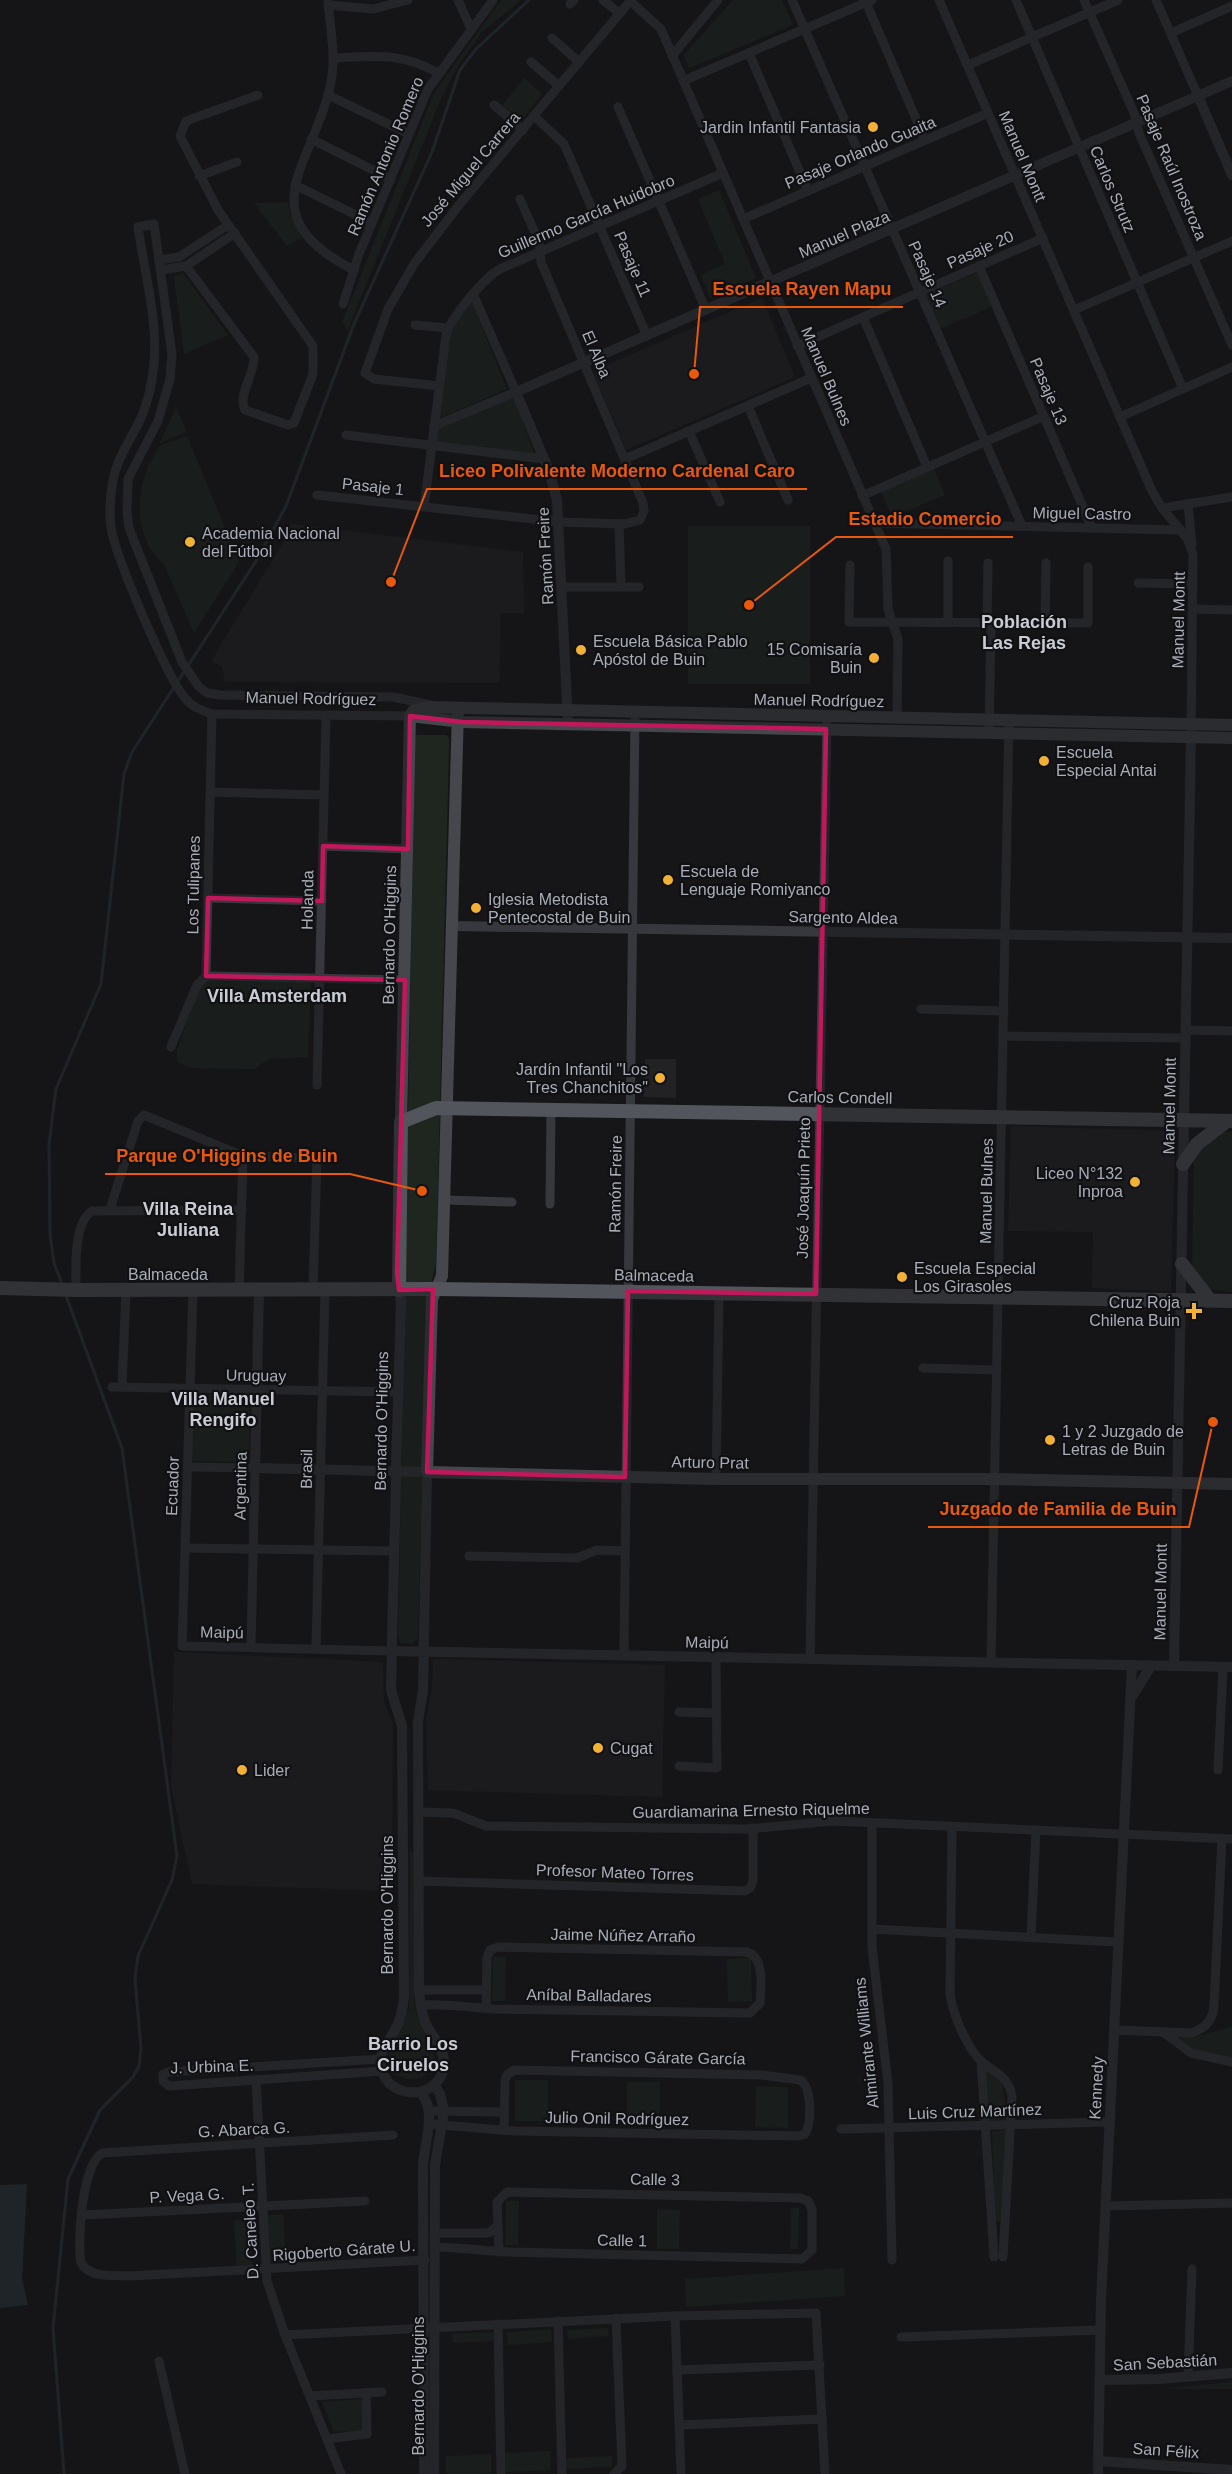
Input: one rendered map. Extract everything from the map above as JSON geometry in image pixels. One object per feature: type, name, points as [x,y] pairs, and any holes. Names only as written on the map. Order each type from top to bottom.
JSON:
[{"type":"main road","name":"Manuel Rodríguez","points":[[410,716],[418,709],[442,708],[458,716]]},
{"type":"main road","name":"Manuel Rodríguez","points":[[410,716],[1191,731],[1232,738]]},
{"type":"main road","name":"Bernardo O'Higgins","points":[[399,1290],[397,1272],[410,716]]},
{"type":"main road","name":"Bernardo O'Higgins","points":[[427,1472],[432,1299],[441,1276],[448,1106],[458,716]]},
{"type":"main road","name":"Manuel Rodríguez","points":[[826,723],[897,718],[989,726]]},
{"type":"main road","name":"Manuel Rodríguez","points":[[1191,731],[1232,725]]},
{"type":"main road","name":"Carlos Condell","points":[[401,1122],[430,1109],[448,1106],[1230,1121]]},
{"type":"main road","points":[[1183,1164],[1197,1144],[1230,1121]]},
{"type":"main road","points":[[1182,1264],[1210,1300]]},
{"type":"main road","name":"Balmaceda","points":[[0,1288],[68,1290],[436,1288],[1232,1301]]},
{"type":"main road","name":"Arturo Prat","points":[[427,1472],[719,1479],[996,1479],[1232,1484]]},
{"type":"street","points":[[354,270],[320,251],[306,234],[296,208],[295,185],[328,95],[334,58],[328,3],[373,9],[408,0]]},
{"type":"street","points":[[458,0],[471,29]]},
{"type":"street","name":"Ramón Antonio Romero","points":[[343,304],[372,223],[428,89],[493,0]]},
{"type":"street","points":[[603,0],[619,13]]},
{"type":"street","points":[[672,56],[718,0]]},
{"type":"street","name":"Pasaje 14","points":[[792,0],[1022,526]]},
{"type":"street","name":"Manuel Montt","points":[[939,0],[1120,417],[1162,508],[1192,547]]},
{"type":"street","name":"Carlos Strutz","points":[[1016,0],[1183,389]]},
{"type":"street","name":"Pasaje Raúl Inostroza","points":[[1084,0],[1232,345]]},
{"type":"street","points":[[968,65],[1118,0]]},
{"type":"street","points":[[1156,0],[1232,175]]},
{"type":"street","name":"José Miguel Carrera","points":[[440,386],[374,379],[367,375],[365,368],[402,281],[443,224],[630,1]]},
{"type":"street","name":"Manuel Bulnes","points":[[630,1],[658,26],[888,552],[888,609],[898,639],[897,718]]},
{"type":"street","points":[[683,81],[867,1],[925,140]]},
{"type":"street","points":[[1171,33],[1232,6]]},
{"type":"street","points":[[552,38],[579,62]]},
{"type":"street","points":[[749,53],[808,190]]},
{"type":"street","points":[[334,58],[395,56],[412,60],[438,73]]},
{"type":"street","points":[[531,62],[559,86]]},
{"type":"street","name":"Manuel Plaza","points":[[434,426],[585,363],[1232,81]]},
{"type":"street","points":[[186,266],[254,357],[254,367],[243,400],[245,410],[288,425],[294,423],[313,374],[313,346],[228,225],[199,176],[180,136],[184,124],[258,94]]},
{"type":"street","points":[[328,95],[409,134]]},
{"type":"street","points":[[494,105],[523,130]]},
{"type":"street","points":[[618,107],[706,310]]},
{"type":"street","name":"Pasaje Orlando Guaita","points":[[743,219],[988,113]]},
{"type":"street","name":"Pasaje 11","points":[[534,116],[564,144],[647,336]]},
{"type":"street","points":[[310,139],[391,179]]},
{"type":"street","points":[[199,176],[237,162]]},
{"type":"street","name":"Guillermo García Huidobro","points":[[448,328],[493,273],[723,173]]},
{"type":"street","points":[[295,185],[372,223]]},
{"type":"street","name":"El Alba","points":[[520,199],[539,242],[541,262],[643,503],[644,511],[640,520]]},
{"type":"street","points":[[212,714],[193,706],[178,689],[171,676],[116,545],[110,511],[114,472],[136,428],[152,385],[154,360],[152,325],[138,227],[154,224],[169,323],[172,354],[170,379],[151,436],[132,467],[126,493],[129,528],[188,674],[207,693],[393,697],[412,699],[442,708]]},
{"type":"street","points":[[160,265],[179,257],[228,225]]},
{"type":"street","points":[[160,265],[186,266],[235,233]]},
{"type":"street","name":"Pasaje 20","points":[[797,346],[1042,238]]},
{"type":"street","points":[[1074,310],[1232,241]]},
{"type":"street","name":"Pasaje 13","points":[[979,266],[1092,528]]},
{"type":"street","name":"Ramón Freire","points":[[474,296],[555,490],[560,522],[567,718]]},
{"type":"street","points":[[863,317],[927,467]]},
{"type":"street","points":[[152,325],[169,323]]},
{"type":"street","points":[[415,325],[448,328],[424,507]]},
{"type":"street","points":[[1120,417],[1232,368]]},
{"type":"street","points":[[625,459],[812,378]]},
{"type":"street","points":[[748,406],[788,500]]},
{"type":"street","points":[[862,496],[1044,416]]},
{"type":"street","points":[[136,428],[151,436]]},
{"type":"street","points":[[689,431],[720,502]]},
{"type":"street","points":[[346,435],[544,459]]},
{"type":"street","name":"Pasaje 1","points":[[317,495],[560,522],[620,524],[640,520]]},
{"type":"street","points":[[1162,508],[1232,496]]},
{"type":"street","name":"Manuel Montt","points":[[1174,1666],[1194,584],[1188,504]]},
{"type":"street","name":"Miguel Castro","points":[[874,523],[1181,530]]},
{"type":"street","points":[[620,524],[621,586]]},
{"type":"street","points":[[948,561],[948,622]]},
{"type":"street","points":[[988,563],[989,726]]},
{"type":"street","points":[[1045,623],[1046,563]]},
{"type":"street","points":[[850,565],[849,622],[1088,623],[1088,567]]},
{"type":"street","points":[[132,585],[149,577]]},
{"type":"street","points":[[1138,583],[1194,584]]},
{"type":"street","points":[[562,587],[639,586]]},
{"type":"street","points":[[1193,609],[1232,610]]},
{"type":"street","name":"Manuel Rodríguez","points":[[212,714],[410,716]]},
{"type":"street","name":"Los Tulipanes","points":[[206,976],[212,714]]},
{"type":"street","name":"Holanda","points":[[317,1085],[326,715]]},
{"type":"street","name":"Ramón Freire","points":[[624,1656],[635,719]]},
{"type":"street","name":"José Joaquín Prieto","points":[[810,1659],[826,723]]},
{"type":"street","name":"Manuel Bulnes","points":[[991,1663],[1009,727]]},
{"type":"street","points":[[210,792],[324,795]]},
{"type":"street","points":[[323,846],[408,849]]},
{"type":"street","points":[[208,898],[322,901]]},
{"type":"street","name":"Sargento Aldea","points":[[453,926],[1232,938]]},
{"type":"street","points":[[171,1047],[197,985],[206,976],[405,980]]},
{"type":"street","points":[[921,1009],[1004,1011]]},
{"type":"street","points":[[1004,1036],[1186,1034],[1232,1031]]},
{"type":"street","points":[[550,1204],[551,1108]]},
{"type":"street","points":[[110,1209],[141,1116],[148,1116],[243,1156],[317,1158],[319,1290]]},
{"type":"street","points":[[239,1290],[243,1156]]},
{"type":"street","points":[[444,1200],[512,1202]]},
{"type":"street","points":[[68,1290],[84,1218],[92,1210],[242,1210]]},
{"type":"street","name":"Uruguay","points":[[126,1290],[117,1387],[398,1392]]},
{"type":"street","name":"Ecuador","points":[[182,1646],[193,1290]]},
{"type":"street","name":"Argentina","points":[[251,1647],[259,1290]]},
{"type":"street","name":"Brasil","points":[[316,1649],[323,1391],[319,1290]]},
{"type":"street","name":"Bernardo O'Higgins","points":[[381,2059],[398,2024],[403,2007],[402,1726],[391,1690],[399,1290]]},
{"type":"street","points":[[719,1479],[722,1292]]},
{"type":"street","points":[[922,1368],[998,1370]]},
{"type":"street","name":"Arturo Prat","points":[[188,1467],[427,1472]]},
{"type":"street","name":"Bernardo O'Higgins","points":[[424,2474],[435,2247],[435,2164],[444,2111],[440,2094],[434,2085],[443,2071],[444,2059],[425,2021],[420,2005],[419,1990],[418,1722],[422,1694],[427,1472]]},
{"type":"street","points":[[185,1548],[394,1551]]},
{"type":"street","points":[[469,1556],[577,1558],[597,1550],[624,1551]]},
{"type":"street","name":"Maipú","points":[[182,1646],[1228,1667]]},
{"type":"street","points":[[679,1766],[717,1768],[716,1657]]},
{"type":"street","name":"Kennedy","points":[[1098,2474],[1109,2122],[1132,1665]]},
{"type":"street","name":"Kennedy","points":[[1130,1704],[1138,1683],[1151,1665]]},
{"type":"street","points":[[1218,1770],[1228,1667]]},
{"type":"street","points":[[679,1712],[716,1713]]},
{"type":"street","name":"Guardiamarina Ernesto Riquelme","points":[[418,1812],[453,1813],[486,1826],[753,1828],[833,1821],[1227,1838]]},
{"type":"street","name":"Almirante Williams","points":[[872,1823],[873,1965],[885,2055],[890,2128],[892,2260]]},
{"type":"street","points":[[952,1827],[948,1985],[952,2004],[981,2061],[993,2233],[999,2257],[1004,2233],[1012,2096],[1009,2085],[1002,2075],[981,2061]]},
{"type":"street","name":"Profesor Mateo Torres","points":[[418,1881],[745,1891],[750,1888],[753,1881],[753,1828]]},
{"type":"street","points":[[1032,1937],[1036,1830]]},
{"type":"street","points":[[1113,2030],[1191,2033],[1206,2025],[1214,2005],[1227,1838]]},
{"type":"street","points":[[403,1844],[418,1843]]},
{"type":"street","points":[[403,1903],[418,1903]]},
{"type":"street","points":[[872,1929],[1118,1942]]},
{"type":"street","name":"Jaime Núñez Arraño","points":[[486,1990],[487,1958],[490,1950],[498,1947],[736,1952],[755,1956],[758,1962],[760,1999],[757,2009]]},
{"type":"street","points":[[419,1990],[486,1990],[486,2008]]},
{"type":"street","name":"Aníbal Balladares","points":[[420,2005],[741,2013],[757,2009]]},
{"type":"street","points":[[1163,2032],[1189,2052],[1232,2062]]},
{"type":"street","points":[[381,2059],[382,2071],[394,2087],[406,2092],[420,2092],[434,2085]]},
{"type":"street","name":"J. Urbina E.","points":[[381,2059],[163,2074],[165,2085],[169,2086],[382,2071]]},
{"type":"street","name":"Francisco Gárate García","points":[[504,2112],[505,2080],[509,2072],[517,2070],[747,2074],[797,2079],[805,2083],[808,2091],[808,2126],[805,2134]]},
{"type":"street","name":"D. Caneleo T.","points":[[256,2080],[269,2291],[341,2474]]},
{"type":"street","name":"Bernardo O'Higgins","points":[[420,2092],[426,2099],[429,2111],[423,2166],[434,2474]]},
{"type":"street","points":[[429,2111],[504,2112],[504,2130]]},
{"type":"street","name":"Luis Cruz Martínez","points":[[841,2129],[1109,2122]]},
{"type":"street","name":"Julio Onil Rodríguez","points":[[428,2124],[504,2130],[796,2136],[805,2134]]},
{"type":"street","name":"G. Abarca G.","points":[[82,2216],[87,2180],[98,2156],[109,2152],[393,2135]]},
{"type":"street","name":"Calle 3","points":[[497,2226],[498,2202],[501,2194],[510,2191],[800,2198],[808,2201],[812,2209],[813,2247],[808,2256]]},
{"type":"street","name":"P. Vega G.","points":[[82,2216],[365,2201]]},
{"type":"street","points":[[1106,2206],[1232,2204]]},
{"type":"street","name":"Rigoberto Gárate U.","points":[[82,2216],[80,2260],[86,2270],[95,2274],[130,2276],[425,2260]]},
{"type":"street","points":[[435,2233],[489,2233],[497,2226]]},
{"type":"street","points":[[497,2226],[499,2252]]},
{"type":"street","points":[[993,2233],[1004,2233]]},
{"type":"street","name":"Calle 1","points":[[435,2247],[499,2252],[798,2259],[808,2256]]},
{"type":"street","points":[[1188,2377],[1192,2269]]},
{"type":"street","points":[[285,2335],[616,2318],[816,2313],[825,2474]]},
{"type":"street","points":[[675,2316],[681,2474]]},
{"type":"street","points":[[616,2318],[622,2466],[617,2473]]},
{"type":"street","points":[[558,2321],[562,2474]]},
{"type":"street","points":[[498,2324],[501,2474]]},
{"type":"street","points":[[901,2337],[1101,2330]]},
{"type":"street","points":[[159,2361],[185,2474]]},
{"type":"street","points":[[677,2370],[820,2365]]},
{"type":"street","name":"San Sebastián","points":[[1100,2380],[1232,2373]]},
{"type":"street","points":[[310,2396],[382,2392]]},
{"type":"street","points":[[327,2439],[367,2434],[366,2393]]},
{"type":"street","points":[[679,2425],[822,2419]]},
{"type":"street","name":"San Félix","points":[[1098,2461],[1232,2470]]},
{"type":"highlighted area","points":[[410,716],[462,722],[826,729],[816,1294],[628,1291],[625,1477],[427,1472],[433,1289],[399,1290],[397,1272],[405,980],[206,976],[208,898],[322,901],[323,846],[408,849]]},
{"type":"shaded area","points":[[501,0],[521,0],[481,33],[458,66],[440,101],[348,330],[342,322],[434,93]]},
{"type":"shaded area","points":[[733,0],[782,0],[793,25],[689,68],[684,55]]},
{"type":"shaded area","points":[[524,78],[542,94],[520,122],[501,107]]},
{"type":"shaded area","points":[[719,190],[756,278],[710,298],[701,275],[725,264],[698,199]]},
{"type":"shaded area","points":[[288,202],[290,214],[302,238],[287,246],[254,203]]},
{"type":"shaded area","points":[[979,272],[994,306],[939,329],[925,295]]},
{"type":"shaded area","points":[[183,273],[228,335],[184,354],[174,276]]},
{"type":"shaded area","points":[[762,298],[795,377],[626,450],[593,371]]},
{"type":"shaded area","points":[[471,300],[507,389],[437,419],[449,332]]},
{"type":"shaded area","points":[[513,395],[535,455],[434,443],[437,429]]},
{"type":"shaded area","points":[[176,407],[187,432],[160,443]]},
{"type":"shaded area","name":"Academia Nacional del Fútbol","points":[[187,436],[239,562],[194,633],[164,564],[155,555],[144,534],[140,509],[146,472],[160,446]]},
{"type":"shaded area","points":[[934,469],[945,495],[892,517],[881,491]]},
{"type":"shaded area","points":[[291,524],[523,552],[524,613],[501,613],[499,683],[225,682],[222,667],[211,661],[283,543]]},
{"type":"shaded area","points":[[688,526],[810,526],[810,684],[688,684]]},
{"type":"shaded area","points":[[417,735],[446,735],[449,738],[449,747],[436,1264],[426,1303],[418,1638],[412,1644],[401,1643],[398,1637],[415,740]]},
{"type":"shaded area","points":[[206,981],[311,982],[308,1057],[269,1059],[254,1069],[192,1068],[177,1062],[177,1050],[200,986]]},
{"type":"shaded area","name":"Jardín Infantil \"Los Tres Chanchitos\"","points":[[645,1059],[676,1059],[676,1098],[644,1097]]},
{"type":"shaded area","points":[[1011,1126],[1175,1131],[1171,1291],[1092,1288],[1093,1232],[1008,1231]]},
{"type":"shaded area","points":[[1218,1132],[1232,1132],[1232,1292],[1210,1289],[1192,1268],[1194,1153]]},
{"type":"shaded area","points":[[194,1394],[250,1395],[249,1462],[192,1461]]},
{"type":"shaded area","points":[[174,1652],[383,1662],[384,1703],[393,1723],[392,1891],[192,1884],[171,1786]]},
{"type":"shaded area","points":[[433,1659],[665,1665],[662,1797],[428,1790],[426,1719],[432,1690]]},
{"type":"shaded area","points":[[410,1852],[414,1852],[414,2000],[435,2061],[428,2073],[413,2079],[395,2075],[388,2065],[389,2053],[409,2009]]},
{"type":"shaded area","points":[[493,1956],[506,1957],[505,2001],[492,2001]]},
{"type":"shaded area","points":[[751,1958],[752,2001],[728,2002],[727,1959]]},
{"type":"shaded area","points":[[1232,2027],[1232,2058],[1190,2049],[1175,2038],[1197,2036]]},
{"type":"shaded area","points":[[986,2071],[1002,2083],[1008,2119],[988,2120]]},
{"type":"shaded area","points":[[515,2080],[548,2080],[548,2121],[515,2121]]},
{"type":"shaded area","points":[[627,2082],[660,2082],[659,2123],[627,2123]]},
{"type":"shaded area","points":[[756,2086],[788,2087],[788,2128],[755,2127]]},
{"type":"shaded area","points":[[1007,2130],[1002,2221],[995,2221],[992,2131]]},
{"type":"shaded area","points":[[27,2184],[22,2279],[28,2305],[0,2308],[0,2185]]},
{"type":"shaded area","points":[[506,2201],[519,2201],[518,2245],[505,2245]]},
{"type":"shaded area","points":[[791,2208],[799,2208],[798,2249],[790,2249]]},
{"type":"shaded area","points":[[657,2209],[680,2210],[679,2249],[657,2249]]},
{"type":"shaded area","points":[[283,2214],[286,2261],[271,2262],[268,2215]]},
{"type":"shaded area","points":[[249,2219],[252,2265],[237,2266],[234,2220]]},
{"type":"shaded area","points":[[844,2268],[845,2296],[686,2307],[685,2279]]},
{"type":"shaded area","points":[[608,2328],[609,2336],[568,2339],[567,2330]]},
{"type":"shaded area","points":[[551,2329],[552,2342],[508,2345],[507,2332]]},
{"type":"shaded area","points":[[493,2332],[494,2341],[453,2343],[452,2334]]},
{"type":"shaded area","points":[[1232,2382],[1232,2389],[1162,2389]]},
{"type":"shaded area","points":[[362,2399],[364,2431],[334,2432],[322,2402]]},
{"type":"shaded area","points":[[550,2451],[551,2470],[506,2472],[505,2453]]},
{"type":"shaded area","points":[[491,2454],[491,2473],[446,2474],[446,2456]]},
{"type":"shaded area","points":[[612,2456],[612,2467],[567,2469],[566,2458]]},
{"type":"waterway","points":[[62,1284],[54,1263],[50,1234],[49,1144],[56,1089],[101,984],[124,774],[132,752],[256,561],[286,506],[354,324],[432,152],[460,70],[476,49],[529,0]]},
{"type":"waterway","points":[[64,2474],[53,2328],[68,2179],[100,2110],[133,2077],[139,2066],[141,2049],[135,1979],[138,1956],[172,1880],[177,1856],[122,1448],[65,1293]]},
{"type":"place","name":"Jardin Infantil Fantasia","points":[[873,127]]},
{"type":"place","name":"Escuela Rayen Mapu","points":[[694,374]]},
{"type":"place","name":"Academia Nacional del Fútbol","points":[[190,542]]},
{"type":"place","name":"Liceo Polivalente Moderno Cardenal Caro","points":[[391,582]]},
{"type":"place","name":"Estadio Comercio","points":[[749,605]]},
{"type":"place","name":"Escuela Básica Pablo Apóstol de Buin","points":[[581,650]]},
{"type":"place","name":"15 Comisaría Buin","points":[[874,658]]},
{"type":"place","name":"Escuela Especial Antai","points":[[1044,761]]},
{"type":"place","name":"Escuela de Lenguaje Romiyanco","points":[[668,880]]},
{"type":"place","name":"Iglesia Metodista Pentecostal de Buin","points":[[476,908]]},
{"type":"place","name":"Jardín Infantil \"Los Tres Chanchitos\"","points":[[660,1078]]},
{"type":"place","name":"Liceo N°132 Inproa","points":[[1135,1182]]},
{"type":"place","name":"Parque O'Higgins de Buin","points":[[422,1191]]},
{"type":"place","name":"Escuela Especial Los Girasoles","points":[[902,1277]]},
{"type":"place","name":"Cruz Roja Chilena Buin","points":[[1194,1311]]},
{"type":"place","name":"Juzgado de Familia de Buin","points":[[1213,1422]]},
{"type":"place","name":"1 y 2 Juzgado de Letras de Buin","points":[[1050,1440]]},
{"type":"place","name":"Cugat","points":[[598,1748]]},
{"type":"place","name":"Lider","points":[[242,1770]]},
{"type":"district","name":"Población Las Rejas","points":[[1024,632]]},
{"type":"district","name":"Villa Amsterdam","points":[[277,996]]},
{"type":"district","name":"Villa Reina Juliana","points":[[188,1219]]},
{"type":"district","name":"Villa Manuel Rengifo","points":[[223,1409]]},
{"type":"district","name":"Barrio Los Ciruelos","points":[[413,2054]]}]
